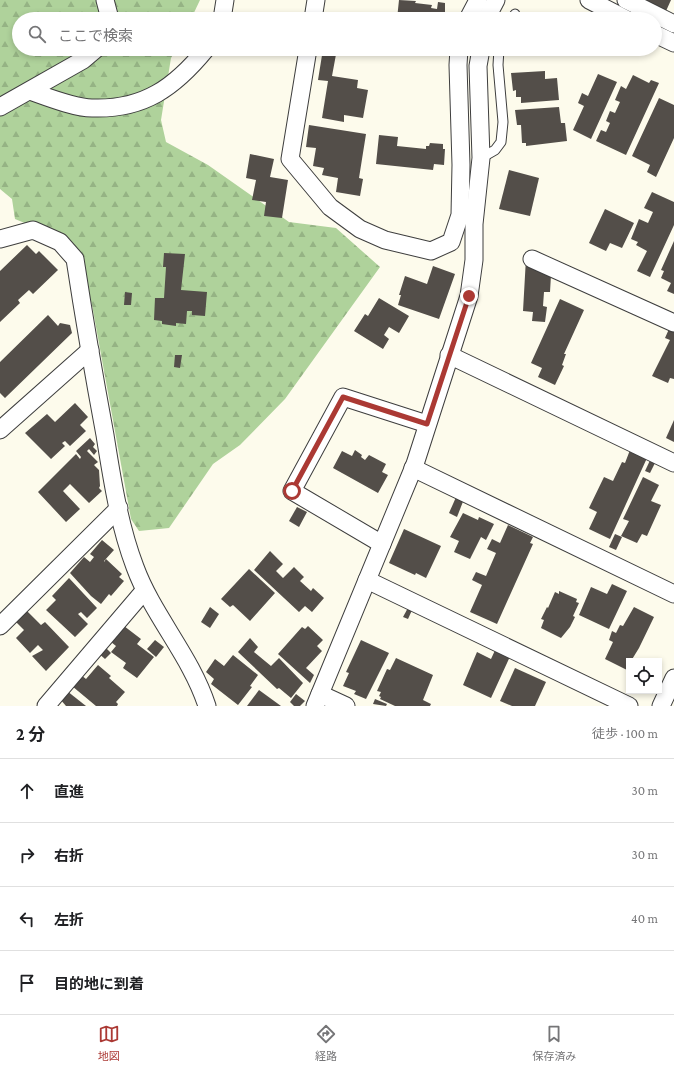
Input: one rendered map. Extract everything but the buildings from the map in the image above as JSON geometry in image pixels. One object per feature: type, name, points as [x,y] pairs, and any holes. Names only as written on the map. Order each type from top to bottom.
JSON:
[{"type":"street","points":[[105,0],[108,12]]},
{"type":"street","points":[[223,12],[225,0]]},
{"type":"street","points":[[314,12],[316,0]]},
{"type":"street","points":[[472,12],[478,0]]},
{"type":"street","points":[[490,12],[496,0]]},
{"type":"street","points":[[589,0],[612,12]]},
{"type":"street","points":[[626,0],[650,12]]},
{"type":"street","points":[[662,18],[674,24]]},
{"type":"street","points":[[662,37],[674,43]]},
{"type":"street","points":[[0,107],[30,91],[88,56]]},
{"type":"street","points":[[30,91],[91,108],[128,106],[165,90],[192,67],[201,56]]},
{"type":"street","points":[[307,56],[290,158],[330,207],[360,229],[385,240],[431,251],[451,242],[460,215],[461,165],[459,56]]},
{"type":"street","points":[[346,706],[317,700],[413,468],[469,296],[474,260],[474,224],[481,158],[478,66],[480,56]]},
{"type":"street","points":[[0,239],[33,230],[60,242],[75,259],[119,508],[129,552],[144,591],[193,674],[207,706]]},
{"type":"street","points":[[532,260],[674,323]]},
{"type":"street","points":[[0,430],[90,350]]},
{"type":"street","points":[[449,354],[674,463]]},
{"type":"street","points":[[382,544],[292,491],[343,397],[427,424]]},
{"type":"street","points":[[413,468],[674,594]]},
{"type":"street","points":[[0,626],[119,508]]},
{"type":"street","points":[[367,580],[629,706]]},
{"type":"street","points":[[46,706],[144,591]]},
{"type":"street","points":[[661,706],[674,678]]},
{"type":"lane","points":[[481,158],[495,150],[501,142],[503,122],[499,56]]},
{"type":"green space","points":[[0,0],[200,0],[194,12],[12,12],[12,56],[172,56],[161,120],[166,142],[208,165],[289,222],[336,228],[380,267],[285,399],[240,445],[213,464],[169,528],[139,531],[131,519],[92,305],[73,243],[15,219],[12,199],[0,189]]},
{"type":"route","points":[[292,491],[343,397],[427,424],[469,296]]}]
